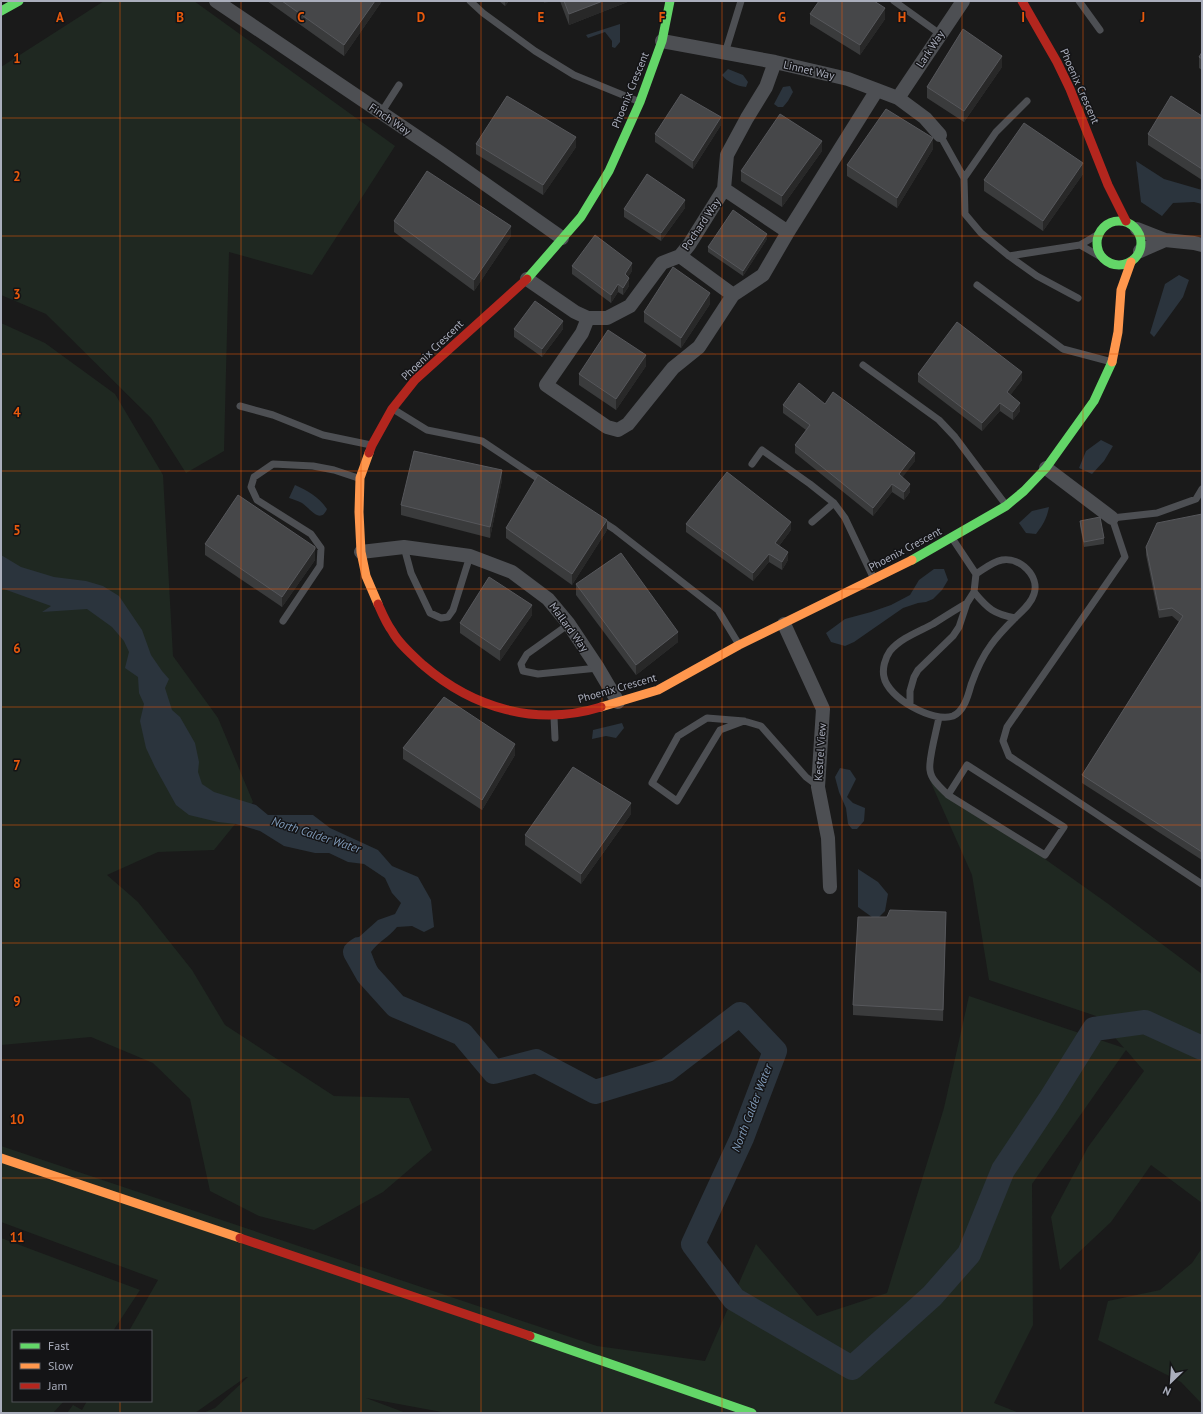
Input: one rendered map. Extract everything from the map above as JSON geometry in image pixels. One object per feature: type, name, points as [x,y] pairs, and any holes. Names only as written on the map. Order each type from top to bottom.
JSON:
[{"type":"main road","points":[[1,11],[19,1]]},
{"type":"main road","name":"Phoenix Crescent","points":[[670,1],[662,41],[640,102],[609,171],[580,217],[527,278],[415,380],[392,409],[372,445],[360,478],[358,512],[361,552],[366,576],[378,605],[392,632],[414,657],[437,677],[478,700],[517,713],[554,715],[585,712],[658,690],[739,645],[918,557],[1006,506],[1024,491],[1046,468],[1094,401],[1112,362],[1118,332],[1121,290],[1136,256]]},
{"type":"main road","name":"Phoenix Crescent","points":[[1022,1],[1057,62],[1070,89],[1108,185],[1126,221]]},
{"type":"main road","name":"Phoenix Crescent","points":[[1107,201],[1108,185]]},
{"type":"main road","points":[[1106,221],[1126,221],[1137,229],[1141,240],[1136,256],[1119,266],[1106,262],[1097,250],[1096,243],[1098,235],[1106,221]]},
{"type":"main road","name":"Phoenix Crescent","points":[[1113,264],[1121,290]]},
{"type":"main road","points":[[1,1158],[411,1295],[752,1413]]},
{"type":"street","name":"Finch Way","points":[[216,1],[562,238]]},
{"type":"street","name":"Lark Way","points":[[898,98],[963,1]]},
{"type":"street","name":"Linnet Way","points":[[662,41],[775,62],[848,80],[898,98],[925,118],[940,135]]},
{"type":"street","name":"Pochard Way","points":[[527,278],[575,312],[588,318],[607,318],[630,306],[662,263],[680,256],[689,245],[724,189],[727,155],[766,87],[775,62]]},
{"type":"street","points":[[588,318],[582,333],[546,385],[607,427],[618,430],[628,424],[673,368],[699,347],[733,295],[763,275],[788,232],[877,90]]},
{"type":"street","points":[[724,189],[788,232]]},
{"type":"street","points":[[1137,229],[1165,240],[1202,245]]},
{"type":"street","points":[[1136,256],[1165,240]]},
{"type":"street","points":[[680,256],[733,295]]},
{"type":"street","points":[[1046,468],[1112,518]]},
{"type":"street","name":"Mallard Way","points":[[361,552],[404,547],[470,556],[512,572],[548,599],[569,624],[618,702]]},
{"type":"street","name":"Kestrel View","points":[[784,624],[823,709],[818,786],[828,838],[830,887]]},
{"type":"lane","points":[[470,1],[483,13],[535,51],[574,75],[640,102]]},
{"type":"lane","points":[[725,53],[741,1]]},
{"type":"lane","points":[[894,1],[940,34]]},
{"type":"lane","points":[[1079,1],[1100,30]]},
{"type":"lane","points":[[381,113],[399,85]]},
{"type":"lane","points":[[964,178],[996,132],[1027,101]]},
{"type":"lane","points":[[940,135],[964,178],[965,214],[981,233],[1037,276],[1078,298]]},
{"type":"lane","points":[[1009,256],[1080,245],[1098,235]]},
{"type":"lane","points":[[1080,245],[1101,257]]},
{"type":"lane","points":[[977,285],[1063,349],[1112,362]]},
{"type":"lane","points":[[863,365],[939,420],[955,437],[1006,506]]},
{"type":"lane","points":[[240,406],[273,415],[323,434],[372,445]]},
{"type":"lane","points":[[392,409],[427,430],[482,441],[554,490]]},
{"type":"lane","points":[[752,464],[762,450],[834,503],[845,518],[874,579]]},
{"type":"lane","points":[[283,621],[320,566],[321,548],[311,534],[257,500],[251,487],[254,477],[273,464],[313,466],[334,470],[360,478]]},
{"type":"lane","points":[[1202,489],[1196,499],[1157,513],[1112,518],[1125,558],[1007,727],[1003,741],[1009,756],[1202,884]]},
{"type":"lane","points":[[812,522],[834,503]]},
{"type":"lane","points":[[594,516],[614,529],[718,610],[739,645]]},
{"type":"lane","points":[[910,705],[910,692],[914,677],[923,665],[953,636],[959,627],[967,603],[974,592],[976,574],[952,538]]},
{"type":"lane","points":[[404,547],[410,573],[430,613],[441,618],[448,617],[453,610],[470,556]]},
{"type":"lane","points":[[967,603],[933,624],[906,637],[890,652],[883,668],[886,684],[893,692],[910,705],[926,714],[939,717],[954,716],[963,707],[977,669],[991,645],[1026,608],[1034,594],[1032,575],[1023,565],[1011,560],[1003,560],[991,564],[976,574]]},
{"type":"lane","points":[[974,592],[984,605],[992,611],[1000,615],[1015,618]]},
{"type":"lane","points":[[569,624],[527,654],[521,664],[523,671],[538,674],[598,668]]},
{"type":"lane","points":[[554,715],[555,738]]},
{"type":"lane","points":[[939,717],[931,754],[930,770],[936,782],[948,795],[1045,855],[1064,827],[967,765],[948,795]]},
{"type":"lane","points":[[744,721],[720,730],[677,801],[652,784],[678,736],[707,718],[744,721],[761,726],[806,778],[818,786]]},
{"type":"shaded area","points":[[104,1],[194,1],[395,146],[312,275],[229,252],[224,451],[186,473],[151,418],[46,314],[1,295],[1,67]]},
{"type":"shaded area","points":[[1,323],[45,343],[115,394],[163,475],[173,656],[218,718],[253,802],[214,850],[158,852],[107,875],[138,902],[192,970],[225,1025],[334,1096],[409,1098],[432,1150],[383,1192],[314,1230],[259,1216],[210,1191],[190,1099],[153,1063],[91,1037],[1,1045]]},
{"type":"shaded area","points":[[928,776],[1107,903],[1202,974],[1202,1203],[1151,1165],[1111,1222],[1060,1270],[1051,1217],[1088,1147],[1144,1071],[1126,1050],[1032,1184],[1033,1325],[994,1403],[1019,1413],[447,1413],[366,1398],[406,1413],[203,1413],[215,1408],[248,1377],[246,1377],[195,1413],[67,1413],[73,1405],[82,1410],[86,1402],[152,1402],[152,1330],[130,1330],[158,1280],[1,1222],[1,1146],[597,1346],[705,1361],[756,1244],[817,1316],[887,1293],[944,1108],[969,996],[1124,1048],[1096,1016],[989,980],[972,875]]},
{"type":"shaded area","points":[[1,1238],[140,1290],[114,1330],[12,1330],[12,1402],[63,1402],[53,1413],[1,1413]]},
{"type":"shaded area","points":[[1202,1248],[1202,1404],[1181,1382],[1098,1340],[1108,1301],[1160,1290],[1192,1263]]},
{"type":"water","points":[[620,24],[620,42],[615,48],[612,47],[612,41],[605,32],[588,38],[586,35]]},
{"type":"water","points":[[728,69],[743,75],[748,82],[746,87],[732,83],[722,75]]},
{"type":"water","points":[[790,86],[793,92],[788,101],[783,107],[778,107],[774,104],[783,87]]},
{"type":"water","points":[[1136,161],[1164,179],[1202,190],[1202,204],[1194,202],[1173,203],[1162,216],[1141,202]]},
{"type":"water","points":[[1179,275],[1189,280],[1183,297],[1154,337],[1150,333],[1165,284]]},
{"type":"water","points":[[1101,440],[1113,446],[1104,461],[1092,474],[1079,468],[1086,451]]},
{"type":"water","points":[[295,485],[309,492],[320,501],[327,509],[324,514],[321,516],[315,514],[302,503],[289,498]]},
{"type":"water","points":[[1049,507],[1041,528],[1036,534],[1026,533],[1019,523],[1032,511]]},
{"type":"water","points":[[1,555],[21,567],[54,577],[86,581],[103,586],[119,596],[142,630],[151,655],[169,679],[165,688],[172,710],[180,717],[195,743],[199,762],[198,772],[202,784],[214,792],[256,805],[268,815],[313,815],[330,828],[378,850],[392,866],[418,877],[431,900],[434,927],[424,932],[412,926],[397,927],[371,952],[376,965],[367,981],[356,973],[344,956],[359,937],[378,920],[395,914],[401,903],[392,893],[385,878],[364,864],[348,862],[329,853],[315,853],[284,846],[260,831],[236,824],[218,822],[189,815],[176,805],[146,748],[140,721],[144,704],[139,693],[138,677],[125,668],[129,652],[124,641],[112,627],[87,609],[42,612],[51,606],[1,588]]},
{"type":"water","points":[[934,569],[944,569],[948,580],[942,590],[933,599],[903,608],[854,642],[845,646],[831,642],[826,633],[845,619],[891,605],[910,595],[919,580]]},
{"type":"water","points":[[622,723],[624,728],[616,738],[606,736],[592,739],[593,730]]},
{"type":"water","points":[[840,768],[850,770],[856,779],[847,797],[853,803],[865,808],[864,821],[857,829],[852,829],[848,824],[846,808],[839,792],[835,777]]},
{"type":"water","points":[[858,869],[878,882],[888,894],[885,911],[876,920],[858,907]]},
{"type":"building","points":[[282,1],[375,1],[344,45]]},
{"type":"building","points":[[564,1],[603,1],[569,14]]},
{"type":"building","points":[[819,1],[874,1],[885,8],[860,45],[810,14]]},
{"type":"building","points":[[963,29],[1002,56],[964,111],[927,87]]},
{"type":"building","points":[[1202,52],[1202,59],[1199,57]]},
{"type":"building","points":[[681,94],[721,117],[693,161],[655,134]]},
{"type":"building","points":[[507,96],[576,137],[543,185],[476,144]]},
{"type":"building","points":[[1171,96],[1202,116],[1202,169],[1148,134]]},
{"type":"building","points":[[886,109],[933,138],[897,198],[847,165]]},
{"type":"building","points":[[780,114],[822,141],[782,196],[741,171]]},
{"type":"building","points":[[1024,123],[1083,163],[1043,221],[984,180]]},
{"type":"building","points":[[427,171],[511,226],[474,280],[394,221]]},
{"type":"building","points":[[647,174],[685,200],[661,233],[624,209]]},
{"type":"building","points":[[733,210],[767,234],[743,271],[708,247]]},
{"type":"building","points":[[595,235],[632,263],[625,274],[629,278],[623,288],[618,284],[611,295],[572,266]]},
{"type":"building","points":[[673,267],[710,293],[681,338],[644,312]]},
{"type":"building","points":[[535,301],[563,321],[542,349],[514,329]]},
{"type":"building","points":[[957,322],[1022,372],[1007,392],[1020,403],[1013,412],[1000,403],[982,423],[918,374]]},
{"type":"building","points":[[608,330],[646,355],[616,399],[579,374]]},
{"type":"building","points":[[799,383],[825,404],[833,392],[915,453],[899,474],[910,484],[904,492],[892,484],[873,508],[795,445],[810,425],[783,405]]},
{"type":"building","points":[[414,451],[502,470],[490,527],[401,505]]},
{"type":"building","points":[[727,472],[791,522],[775,543],[788,552],[782,562],[769,554],[753,573],[686,524]]},
{"type":"building","points":[[538,475],[607,520],[572,574],[506,528]]},
{"type":"building","points":[[238,495],[315,547],[282,597],[205,544]]},
{"type":"building","points":[[1202,514],[1202,852],[1082,775],[1183,616],[1172,608],[1159,610],[1146,547],[1157,523]]},
{"type":"building","points":[[1100,517],[1104,538],[1084,542],[1080,521]]},
{"type":"building","points":[[621,553],[678,632],[636,665],[576,584]]},
{"type":"building","points":[[489,577],[532,605],[500,650],[460,623]]},
{"type":"building","points":[[444,697],[515,744],[482,800],[403,748]]},
{"type":"building","points":[[573,767],[631,803],[581,874],[525,835]]},
{"type":"building","points":[[890,910],[946,912],[943,1010],[853,1005],[858,917],[887,917]]},
{"type":"waterway","name":"North Calder Water","points":[[359,949],[355,952],[368,975],[396,1006],[462,1034],[494,1072],[536,1061],[595,1092],[667,1070],[740,1014],[775,1051],[742,1138],[693,1244],[734,1299],[852,1368],[932,1296],[969,1254],[1003,1170],[1049,1101],[1094,1029],[1145,1022],[1202,1048]]},
{"type":"traffic: fast","points":[[1,11],[19,1]]},
{"type":"traffic: fast","points":[[527,279],[581,217],[609,171],[640,102],[662,41],[670,1]]},
{"type":"traffic: fast","points":[[1115,221],[1123,221],[1128,222],[1135,227],[1140,234],[1141,243],[1140,252],[1135,259],[1128,264],[1115,265],[1107,262],[1100,255],[1097,247],[1097,239],[1100,231],[1107,224],[1115,221]]},
{"type":"traffic: fast","points":[[912,560],[1006,506],[1024,491],[1046,468],[1094,401],[1112,362]]},
{"type":"traffic: fast","points":[[530,1336],[752,1413]]},
{"type":"traffic: slow","points":[[1112,362],[1118,332],[1121,290],[1131,262]]},
{"type":"traffic: slow","points":[[369,453],[360,478],[359,512],[361,552],[366,576],[378,604]]},
{"type":"traffic: slow","points":[[601,707],[658,690],[739,645],[912,560]]},
{"type":"traffic: slow","points":[[1,1158],[240,1238]]},
{"type":"traffic: jam","points":[[1022,1],[1057,62],[1070,89],[1108,185],[1126,221]]},
{"type":"traffic: jam","points":[[369,453],[392,409],[415,380],[527,279]]},
{"type":"traffic: jam","points":[[378,604],[386,621],[402,645],[423,665],[442,680],[463,693],[506,710],[529,714],[553,715],[577,713],[601,707]]},
{"type":"traffic: jam","points":[[240,1238],[530,1336]]}]
